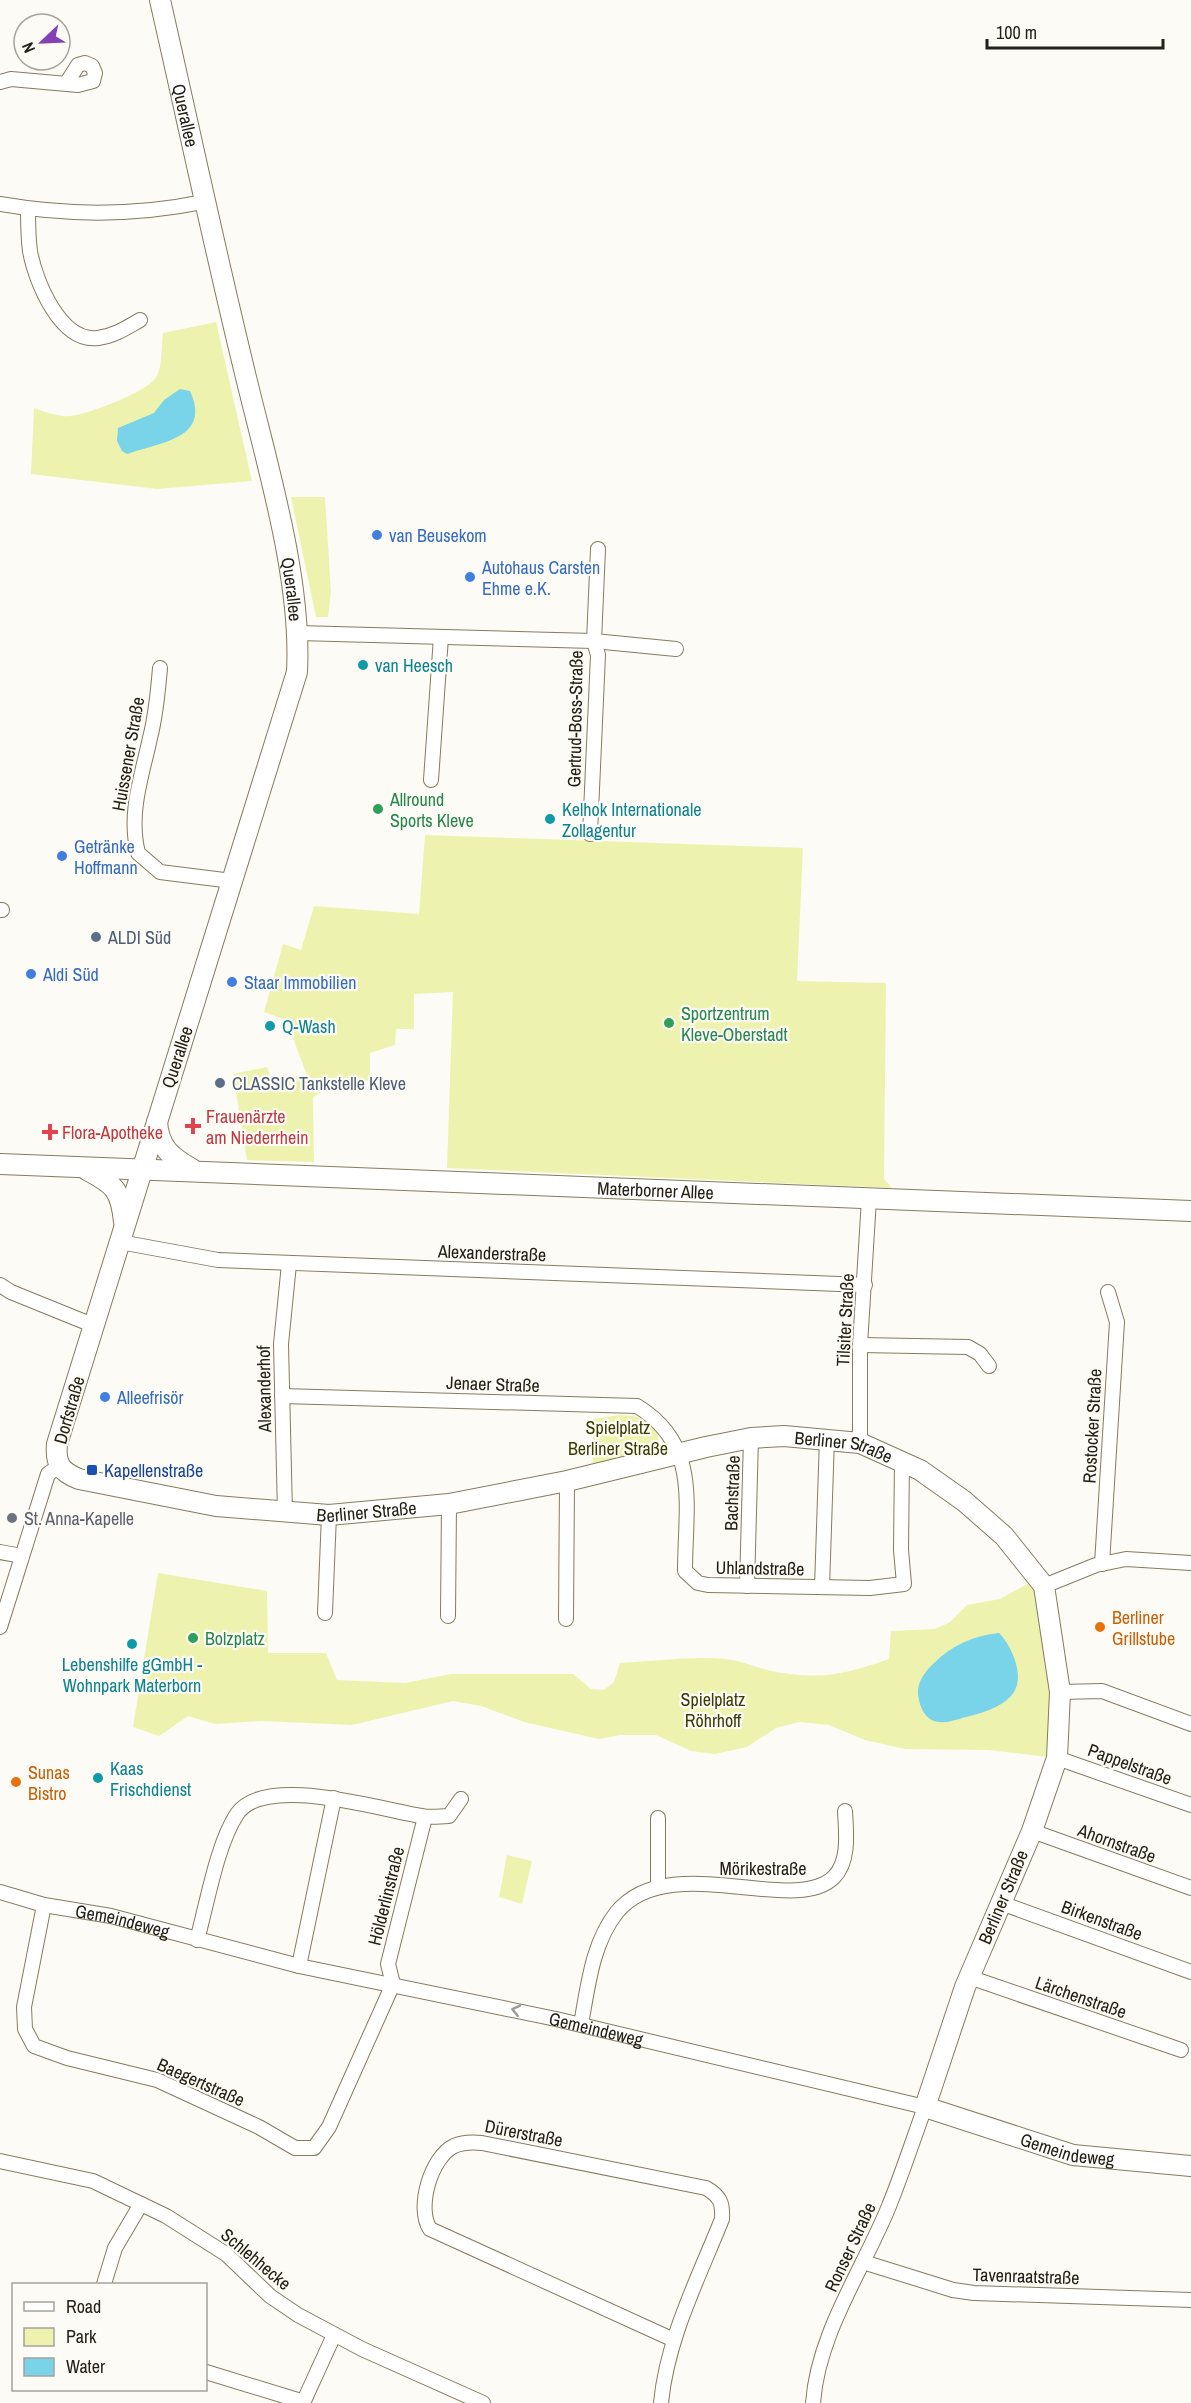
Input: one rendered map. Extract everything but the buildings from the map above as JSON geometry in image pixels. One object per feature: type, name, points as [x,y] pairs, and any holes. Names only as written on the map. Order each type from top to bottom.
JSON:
[{"type":"street","name":"Querallee","points":[[142,1169],[293,690],[297,672],[298,633],[296,608],[272,484],[203,202],[160,0]]},
{"type":"street","points":[[0,82],[11,79],[66,84]]},
{"type":"street","points":[[0,204],[28,209],[93,214],[159,212],[203,202]]},
{"type":"street","points":[[28,209],[30,253],[43,292],[62,323],[78,335],[96,339],[118,333],[140,320]]},
{"type":"street","name":"Gertrud-Boss-Straße","points":[[590,834],[598,655],[594,641],[598,549]]},
{"type":"street","name":"Gertrud-Boss-Straße","points":[[298,633],[594,641],[676,649]]},
{"type":"street","points":[[430,780],[441,637]]},
{"type":"street","name":"Huissener Straße","points":[[160,668],[156,708],[139,783],[134,819],[138,853],[160,872],[232,881]]},
{"type":"street","points":[[157,1119],[158,1136],[167,1152],[195,1171]]},
{"type":"street","name":"Materborner Allee","points":[[0,1164],[1191,1211]]},
{"type":"street","points":[[82,1167],[105,1179],[117,1190],[122,1200],[122,1234]]},
{"type":"street","name":"Dorfstraße","points":[[0,1627],[48,1474],[59,1466],[56,1456],[57,1444],[142,1169]]},
{"type":"street","name":"Tilsiter Straße","points":[[860,1443],[860,1345],[869,1199]]},
{"type":"street","name":"Alexanderstraße","points":[[122,1234],[218,1260],[865,1285]]},
{"type":"street","name":"Alexanderhof","points":[[285,1514],[281,1344],[289,1264]]},
{"type":"street","points":[[0,1285],[11,1292],[95,1326]]},
{"type":"street","name":"Rostocker Straße","points":[[1102,1564],[1117,1322],[1108,1292]]},
{"type":"street","points":[[860,1345],[968,1347],[980,1354],[989,1366]]},
{"type":"street","name":"Jenaer Straße","points":[[282,1396],[638,1406],[657,1418],[680,1453]]},
{"type":"street","name":"Berliner Straße","points":[[59,1466],[66,1474],[79,1479],[216,1506],[285,1514],[329,1515],[449,1504],[567,1481],[751,1438],[827,1438],[860,1443],[902,1461],[920,1470],[971,1507],[1004,1536],[1044,1586],[1060,1692],[1057,1758],[1032,1831],[969,1977],[925,2107]]},
{"type":"street","name":"Bachstraße","points":[[747,1586],[751,1438]]},
{"type":"street","points":[[822,1587],[827,1438]]},
{"type":"street","name":"Uhlandstraße","points":[[680,1453],[686,1480],[685,1571],[698,1583],[747,1586],[870,1588],[886,1584],[904,1584],[901,1550],[902,1461]]},
{"type":"street","points":[[566,1619],[567,1481]]},
{"type":"street","points":[[448,1616],[449,1504]]},
{"type":"street","points":[[325,1613],[329,1515]]},
{"type":"street","points":[[0,1552],[22,1556]]},
{"type":"street","points":[[1044,1586],[1102,1564],[1126,1559],[1191,1563]]},
{"type":"street","points":[[1060,1692],[1102,1691],[1191,1724]]},
{"type":"street","name":"Pappelstraße","points":[[1057,1758],[1191,1805]]},
{"type":"street","points":[[197,1940],[226,1837],[238,1812],[259,1799],[293,1794],[334,1798],[424,1817],[449,1816],[461,1799]]},
{"type":"street","points":[[299,1966],[334,1798]]},
{"type":"street","name":"Mörikestraße","points":[[581,2024],[592,1968],[609,1926],[617,1912],[635,1896],[658,1886],[679,1884],[800,1889],[822,1884],[834,1877],[842,1863],[846,1847],[845,1811]]},
{"type":"street","name":"Hölderlinstraße","points":[[393,1984],[388,1964],[424,1817]]},
{"type":"street","points":[[658,1818],[658,1886]]},
{"type":"street","name":"Ahornstraße","points":[[1032,1831],[1191,1888]]},
{"type":"street","name":"Gemeindeweg","points":[[0,1892],[44,1905],[111,1916],[299,1966],[581,2024],[925,2107],[1073,2155],[1191,2166]]},
{"type":"street","name":"Birkenstraße","points":[[1001,1903],[1191,1972]]},
{"type":"street","name":"Baegertstraße","points":[[44,1905],[24,2007],[25,2029],[34,2046],[67,2058],[157,2080],[259,2127],[295,2148],[314,2148],[322,2139],[393,1984]]},
{"type":"street","name":"Lärchenstraße","points":[[969,1977],[1180,2050]]},
{"type":"street","name":"Ronser Straße","points":[[813,2403],[815,2380],[833,2327],[889,2206],[925,2107]]},
{"type":"street","name":"Dürerstraße","points":[[660,2403],[663,2380],[674,2340],[722,2219],[722,2202],[706,2188],[482,2143],[462,2143],[445,2152],[427,2187],[423,2205],[424,2220],[430,2229],[674,2340]]},
{"type":"street","name":"Schlehhecke","points":[[0,2161],[93,2181],[141,2204],[200,2236],[225,2254],[270,2296],[334,2335],[483,2403]]},
{"type":"street","points":[[104,2283],[115,2248],[141,2204]]},
{"type":"street","name":"Tavenraatstraße","points":[[863,2262],[953,2290],[974,2293],[1191,2300]]},
{"type":"street","points":[[207,2372],[303,2403],[334,2335]]},
{"type":"green space","points":[[216,322],[252,481],[157,489],[31,474],[34,408],[56,415],[78,415],[128,396],[149,384],[158,375],[163,333]]},
{"type":"green space","points":[[291,497],[325,497],[331,592],[328,617],[316,617]]},
{"type":"green space","name":"Sportzentrum Kleve-Oberstadt","points":[[425,835],[803,848],[797,981],[886,983],[884,1179],[892,1188],[447,1168],[453,992],[414,994],[414,1029],[396,1029],[395,1045],[370,1053],[370,1081],[341,1081],[313,1097],[314,1162],[247,1160],[233,1074],[267,1067],[272,1081],[307,1075],[286,1020],[264,1012],[283,944],[301,950],[314,906],[419,914]]},
{"type":"green space","name":"Spielplatz Berliner Straße","points":[[620,1415],[634,1416],[655,1423],[659,1441],[651,1453],[593,1466],[593,1419]]},
{"type":"green space","name":"Spielplatz Röhrhoff","points":[[158,1573],[267,1591],[268,1653],[326,1653],[337,1680],[405,1683],[451,1674],[573,1674],[591,1689],[604,1690],[614,1682],[620,1663],[686,1658],[726,1659],[792,1674],[821,1675],[846,1672],[889,1659],[891,1631],[935,1629],[950,1622],[967,1605],[1000,1599],[1038,1578],[1044,1586],[1057,1758],[989,1750],[905,1749],[865,1740],[829,1725],[799,1722],[776,1728],[747,1747],[715,1754],[691,1751],[656,1735],[620,1735],[599,1739],[524,1722],[481,1706],[453,1701],[352,1725],[261,1721],[215,1724],[188,1716],[159,1736],[133,1727]]},
{"type":"green space","points":[[507,1855],[532,1861],[522,1904],[499,1897]]},
{"type":"water","points":[[180,389],[190,391],[195,407],[194,419],[188,429],[167,441],[127,454],[122,451],[117,441],[118,428],[154,413],[164,400]]},
{"type":"water","points":[[999,1633],[1013,1654],[1018,1672],[1016,1689],[1011,1696],[990,1710],[953,1721],[939,1722],[928,1717],[921,1708],[918,1695],[919,1685],[926,1672],[955,1647],[981,1636]]},
{"type":"place","name":"van Beusekom","points":[[377,535]]},
{"type":"place","name":"Autohaus Carsten Ehme e.K.","points":[[470,577]]},
{"type":"place","name":"van Heesch","points":[[363,665]]},
{"type":"place","name":"Allround Sports Kleve","points":[[378,809]]},
{"type":"place","name":"Kelhok Internationale Zollagentur","points":[[550,819]]},
{"type":"place","name":"Getränke Hoffmann","points":[[62,856]]},
{"type":"place","name":"ALDI Süd","points":[[96,937]]},
{"type":"place","name":"Aldi Süd","points":[[31,974]]},
{"type":"place","name":"Staar Immobilien","points":[[232,982]]},
{"type":"place","name":"Sportzentrum Kleve-Oberstadt","points":[[669,1023]]},
{"type":"place","name":"Q-Wash","points":[[270,1026]]},
{"type":"place","name":"CLASSIC Tankstelle Kleve","points":[[220,1083]]},
{"type":"place","name":"Frauenärzte am Niederrhein","points":[[193,1126]]},
{"type":"place","name":"Flora-Apotheke","points":[[50,1132]]},
{"type":"place","name":"Alleefrisör","points":[[105,1397]]},
{"type":"place","name":"Kapellenstraße","points":[[92,1470]]},
{"type":"place","name":"St. Anna-Kapelle","points":[[12,1518]]},
{"type":"place","name":"Berliner Grillstube","points":[[1100,1627]]},
{"type":"place","name":"Bolzplatz","points":[[193,1638]]},
{"type":"place","name":"Lebenshilfe gGmbH - Wohnpark Materborn","points":[[132,1644]]},
{"type":"place","name":"Kaas Frischdienst","points":[[98,1778]]},
{"type":"place","name":"Sunas Bistro","points":[[16,1782]]}]
